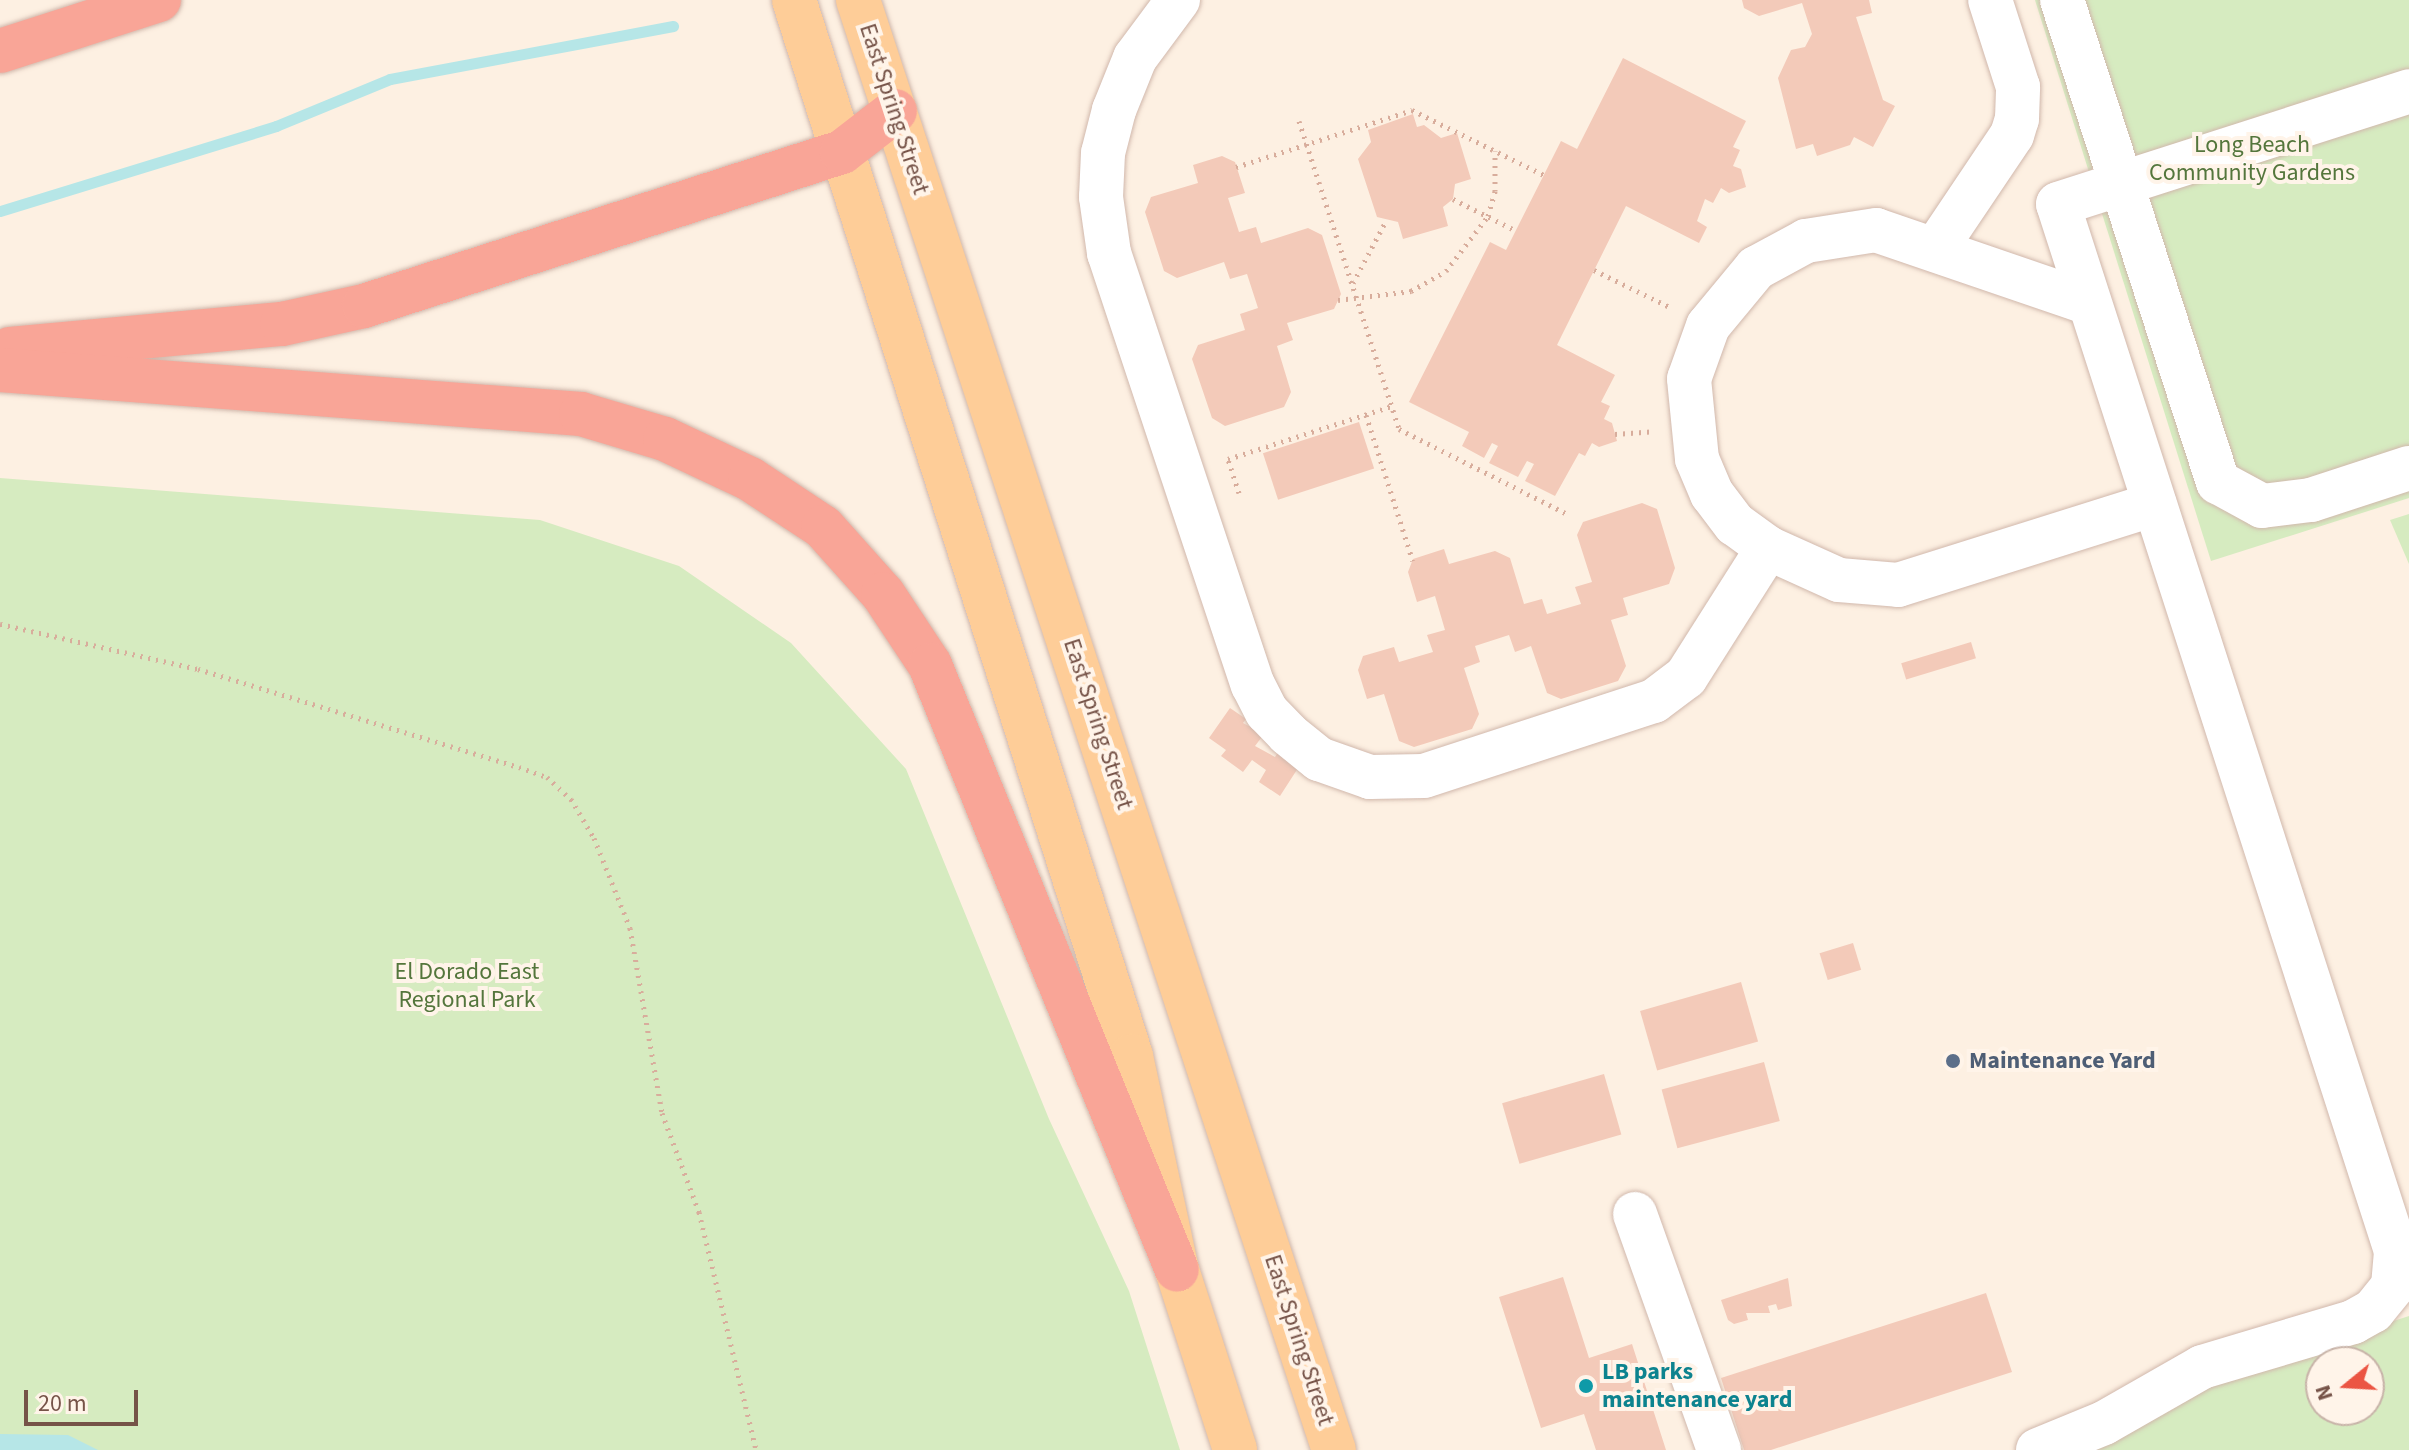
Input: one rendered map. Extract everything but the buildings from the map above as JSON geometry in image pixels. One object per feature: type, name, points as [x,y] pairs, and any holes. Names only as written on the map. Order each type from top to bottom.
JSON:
[{"type":"highway","points":[[0,51],[159,0]]},
{"type":"highway","points":[[0,350],[282,324],[364,306],[842,152],[895,111]]},
{"type":"highway","points":[[0,370],[581,414],[665,439],[750,479],[823,527],[883,594],[930,665],[1177,1270]]},
{"type":"main road","points":[[794,0],[1131,1056],[1177,1270],[1235,1450]]},
{"type":"main road","name":"East Spring Street","points":[[858,0],[1334,1450]]},
{"type":"lane","points":[[1178,0],[1135,58],[1114,110],[1103,153],[1109,253],[1253,685],[1267,712],[1288,734],[1319,759],[1370,777],[1424,776],[1654,701],[1686,677],[1768,548]]},
{"type":"lane","points":[[1936,248],[2012,135],[2017,119],[2018,87],[1990,0]]},
{"type":"lane","points":[[2062,0],[2218,482],[2262,506],[2311,500],[2409,468]]},
{"type":"lane","points":[[2038,1450],[2104,1423],[2202,1367],[2353,1322],[2373,1311],[2393,1286],[2396,1251],[2058,204],[2409,91]]},
{"type":"lane","points":[[2089,303],[1936,248],[1876,230],[1806,241],[1756,268],[1708,326],[1689,379],[1697,459],[1712,494],[1735,524],[1768,548],[1839,580],[1898,585],[2155,504]]},
{"type":"lane","points":[[1635,1214],[1719,1450]]},
{"type":"path","points":[[1236,167],[1412,110],[1544,175]]},
{"type":"path","points":[[1299,121],[1399,429],[1567,514]]},
{"type":"path","points":[[1338,300],[1358,301],[1411,291],[1446,271],[1488,216],[1495,191],[1495,151]]},
{"type":"path","points":[[1453,199],[1515,230]]},
{"type":"path","points":[[1352,284],[1386,221]]},
{"type":"path","points":[[1594,270],[1708,326]]},
{"type":"path","points":[[1239,493],[1228,459],[1392,406]]},
{"type":"path","points":[[1366,415],[1413,561]]},
{"type":"path","points":[[0,624],[198,669],[519,767],[547,777],[571,799],[594,838],[630,928],[662,1113],[699,1212],[756,1450]]},
{"type":"green space","name":"Long Beach Community Gardens","points":[[2035,0],[2409,0],[2409,498],[2211,561]]},
{"type":"green space","name":"El Dorado East Regional Park","points":[[0,478],[540,520],[679,566],[791,643],[906,769],[1049,1119],[1129,1291],[1180,1450],[0,1450]]},
{"type":"green space","points":[[2409,514],[2409,564],[2390,520]]},
{"type":"green space","points":[[2409,1316],[2409,1450],[2061,1450],[2196,1385],[2305,1350],[2305,1426],[2385,1426],[2385,1346],[2316,1346]]},
{"type":"water","points":[[0,1434],[68,1435],[98,1450],[0,1450]]},
{"type":"waterway","points":[[0,211],[276,126],[390,79],[673,26]]},
{"type":"place","name":"Maintenance Yard","points":[[1953,1061]]},
{"type":"place","name":"LB parks maintenance yard","points":[[1586,1386]]}]
